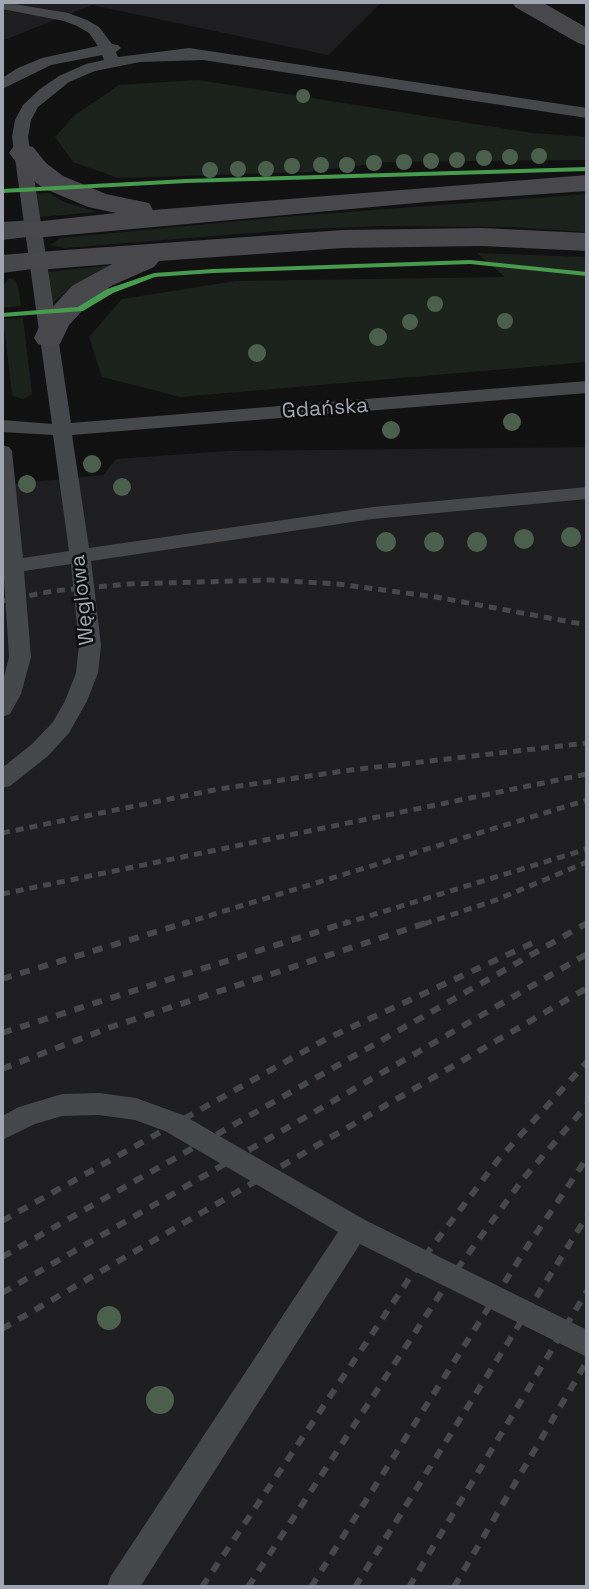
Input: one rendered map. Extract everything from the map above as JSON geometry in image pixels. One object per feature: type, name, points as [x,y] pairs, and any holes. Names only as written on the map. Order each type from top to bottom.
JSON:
[{"type":"main road","points":[[524,2],[587,38]]},
{"type":"main road","points":[[22,144],[36,169],[52,182],[78,194],[124,207],[186,215]]},
{"type":"main road","points":[[34,229],[427,194],[587,183]]},
{"type":"main road","points":[[38,261],[180,249],[435,237],[535,238],[587,242]]},
{"type":"main road","points":[[49,338],[55,322],[83,292],[123,270],[180,249]]},
{"type":"street","points":[[2,231],[34,229]]},
{"type":"street","points":[[2,264],[38,261]]},
{"type":"lane","points":[[2,5],[68,18],[94,30],[110,55]]},
{"type":"lane","points":[[61,430],[22,144],[23,120],[31,105],[45,92],[110,55]]},
{"type":"lane","points":[[2,84],[47,61],[110,55],[204,55],[587,113]]},
{"type":"lane","points":[[2,134],[22,144]]},
{"type":"lane","name":"Gdańska","points":[[2,426],[61,430],[587,387]]},
{"type":"lane","name":"Węglowa","points":[[2,780],[40,750],[61,727],[76,701],[87,673],[90,645],[88,603],[61,430]]},
{"type":"lane","points":[[2,451],[20,657],[10,694],[2,709]]},
{"type":"lane","points":[[13,566],[373,513],[587,493]]},
{"type":"lane","points":[[2,1129],[28,1115],[62,1105],[99,1104],[136,1109],[174,1123],[355,1228],[587,1344]]},
{"type":"lane","points":[[122,1587],[355,1228]]},
{"type":"shaded area","points":[[2,2],[382,2],[328,55],[92,5],[2,41]]},
{"type":"shaded area","points":[[198,80],[532,133],[587,137],[587,160],[386,162],[310,172],[118,178],[73,162],[55,137],[75,115],[119,85]]},
{"type":"shaded area","points":[[49,193],[64,202],[97,212],[39,217],[35,194]]},
{"type":"shaded area","points":[[587,194],[587,232],[512,227],[378,226],[289,230],[64,248],[50,245],[61,238],[282,217]]},
{"type":"shaded area","points":[[477,253],[587,257],[587,362],[180,397],[102,377],[89,337],[122,299],[236,281],[505,277]]},
{"type":"shaded area","points":[[112,265],[72,287],[52,304],[47,272]]},
{"type":"shaded area","points":[[9,278],[15,280],[18,286],[21,306],[2,308],[2,288]]},
{"type":"shaded area","points":[[23,318],[32,394],[23,399],[12,394],[3,319]]},
{"type":"shaded area","points":[[587,447],[587,1587],[2,1587],[2,485],[103,475],[116,459],[227,451]]},
{"type":"railway","points":[[2,601],[53,591],[128,584],[271,580],[338,584],[436,597],[587,625]]},
{"type":"railway","points":[[2,833],[219,789],[351,770],[587,743]]},
{"type":"railway","points":[[2,894],[587,774]]},
{"type":"railway","points":[[182,924],[587,800]]},
{"type":"railway","points":[[343,924],[587,849]]},
{"type":"railway","points":[[424,924],[496,900],[587,862]]},
{"type":"railway","points":[[2,979],[188,922]]},
{"type":"railway","points":[[2,1033],[348,922]]},
{"type":"railway","points":[[2,1069],[111,1027],[429,922]]},
{"type":"railway","points":[[2,1257],[587,923]]},
{"type":"railway","points":[[2,1221],[326,1039],[539,940]]},
{"type":"railway","points":[[2,1293],[587,954]]},
{"type":"railway","points":[[2,1329],[587,988]]},
{"type":"railway","points":[[202,1587],[421,1261],[498,1160],[587,1062]]},
{"type":"railway","points":[[248,1587],[452,1276],[523,1179],[587,1105]]},
{"type":"railway","points":[[311,1587],[527,1247],[587,1158]]},
{"type":"railway","points":[[355,1587],[587,1216]]},
{"type":"railway","points":[[409,1587],[587,1291]]},
{"type":"railway","points":[[454,1587],[587,1361]]},
{"type":"cycle path","points":[[2,191],[186,181],[587,169]]},
{"type":"cycle path","points":[[2,315],[80,309],[110,291],[154,275],[470,262],[587,274]]}]
